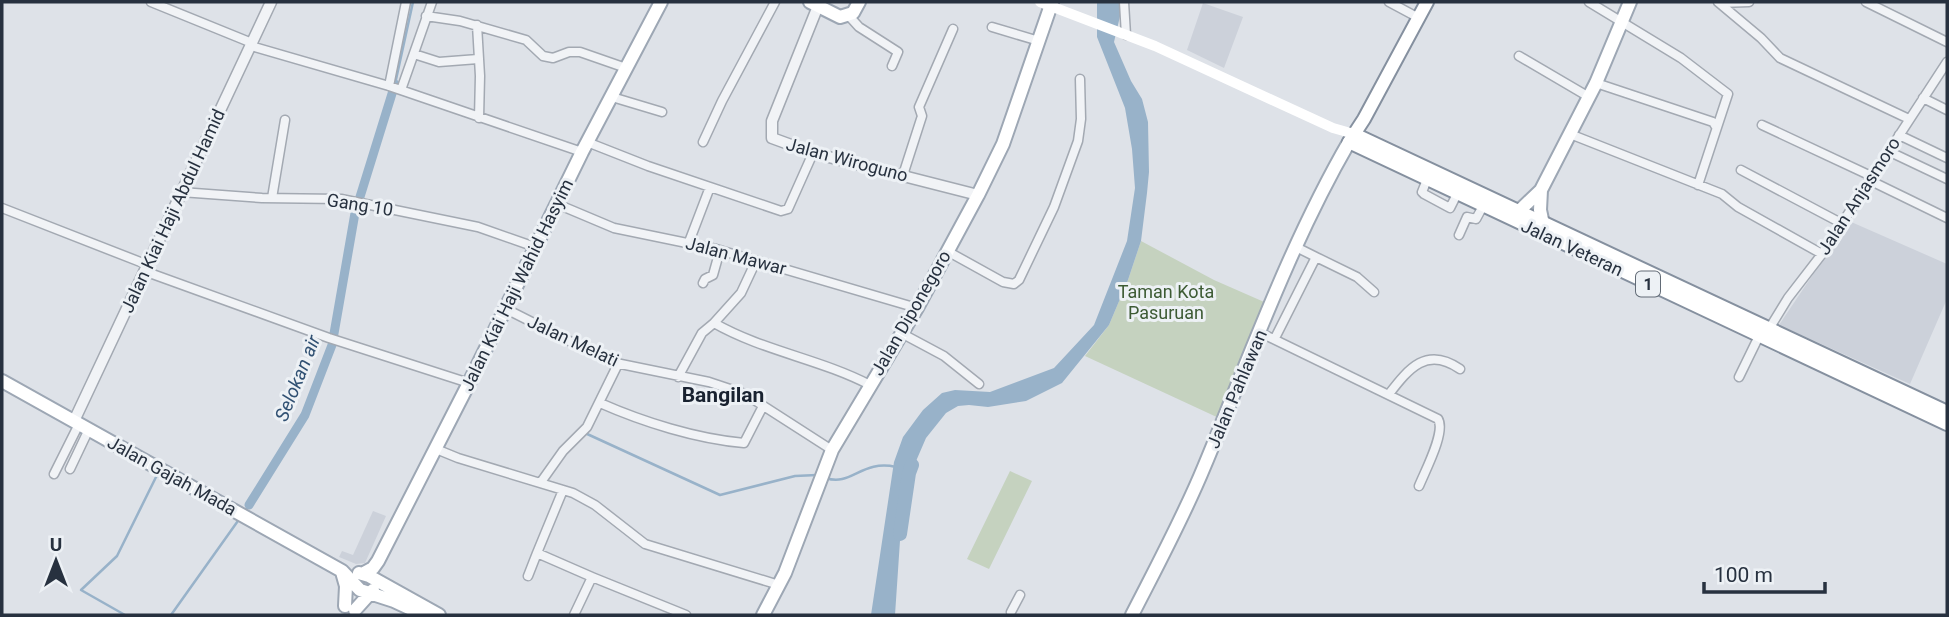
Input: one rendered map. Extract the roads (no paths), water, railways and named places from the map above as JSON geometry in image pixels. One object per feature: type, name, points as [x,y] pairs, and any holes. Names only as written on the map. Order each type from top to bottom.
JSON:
[{"type":"main road","name":"Jalan Kiai Haji Wahid Hasyim","points":[[347,612],[369,582],[584,147],[660,2]]},
{"type":"main road","points":[[814,4],[840,17],[853,13],[859,2]]},
{"type":"main road","name":"Jalan Pahlawan","points":[[1132,615],[1195,488],[1296,247],[1338,161],[1427,2]]},
{"type":"main road","points":[[1512,215],[1541,190],[1596,83],[1630,2]]},
{"type":"main road","points":[[1048,3],[1167,51],[1351,138]]},
{"type":"main road","name":"Jalan Diponegoro","points":[[763,615],[779,585],[832,450],[916,308],[1003,144],[1039,41],[1048,3]]},
{"type":"main road","name":"Jalan Veteran","points":[[1351,138],[1840,368],[1947,424]]},
{"type":"main road","name":"Jalan Veteran","points":[[1429,175],[1457,194],[1483,206],[1543,224],[1706,305]]},
{"type":"main road","points":[[1541,190],[1540,210],[1543,224]]},
{"type":"main road","name":"Jalan Veteran","points":[[1840,368],[1947,412]]},
{"type":"main road","name":"Jalan Gajah Mada","points":[[2,381],[81,428],[342,571]]},
{"type":"main road","points":[[342,571],[391,589],[439,615]]},
{"type":"main road","points":[[342,571],[346,586],[347,612]]},
{"type":"main road","points":[[369,582],[394,601],[424,615]]},
{"type":"street","points":[[151,2],[251,44],[389,86],[479,118],[584,147],[775,210],[786,210],[813,153]]},
{"type":"street","name":"Jalan Kiai Haji Abdul Hamid","points":[[81,428],[146,268],[271,2]]},
{"type":"street","points":[[389,86],[406,2]]},
{"type":"street","points":[[401,90],[432,2]]},
{"type":"street","points":[[703,142],[775,2]]},
{"type":"street","points":[[1124,2],[1124,34]]},
{"type":"street","points":[[1389,2],[1418,17]]},
{"type":"street","points":[[1589,2],[1681,58],[1727,93],[1698,185]]},
{"type":"street","points":[[1718,2],[1749,2],[1741,19]]},
{"type":"street","points":[[1718,2],[1741,19],[1780,58],[1909,119]]},
{"type":"street","points":[[1866,2],[1947,42]]},
{"type":"street","name":"Jalan Wiroguno","points":[[814,4],[772,121],[774,140],[813,153],[978,195]]},
{"type":"street","points":[[426,16],[477,25],[526,40],[543,56],[552,58],[574,51],[603,58],[626,68]]},
{"type":"street","points":[[849,16],[859,27],[898,52],[892,66]]},
{"type":"street","points":[[477,25],[479,118]]},
{"type":"street","points":[[992,27],[1039,41]]},
{"type":"street","points":[[903,175],[922,116],[919,107],[953,29]]},
{"type":"street","points":[[414,54],[439,62],[478,59]]},
{"type":"street","points":[[1519,56],[1589,97]]},
{"type":"street","name":"Jalan Anjasmoro","points":[[1739,377],[1764,332],[1822,254],[1947,62]]},
{"type":"street","points":[[947,251],[1003,282],[1014,284],[1019,280],[1054,207],[1078,141],[1081,119],[1080,79]]},
{"type":"street","points":[[1596,83],[1713,122],[1716,127]]},
{"type":"street","points":[[612,97],[662,113]]},
{"type":"street","points":[[1923,98],[1947,110]]},
{"type":"street","points":[[272,198],[285,120]]},
{"type":"street","points":[[1762,125],[1947,218]]},
{"type":"street","points":[[1570,134],[1722,194],[1822,254]]},
{"type":"street","points":[[1899,135],[1947,158]]},
{"type":"street","points":[[1888,151],[1947,179]]},
{"type":"street","points":[[1741,170],[1841,223]]},
{"type":"street","points":[[1429,175],[1423,193],[1467,217],[1476,219],[1483,206]]},
{"type":"street","points":[[689,242],[711,188]]},
{"type":"street","name":"Gang 10","points":[[181,192],[352,201],[478,228],[535,247]]},
{"type":"street","points":[[1450,208],[1457,194]]},
{"type":"street","name":"Jalan Mawar","points":[[557,204],[614,228],[720,250],[916,308]]},
{"type":"street","points":[[2,208],[146,268],[333,340],[469,383]]},
{"type":"street","points":[[1459,234],[1467,217]]},
{"type":"street","points":[[1296,247],[1357,278],[1374,292]]},
{"type":"street","points":[[703,284],[705,279],[713,275],[720,250]]},
{"type":"street","points":[[1275,338],[1317,257]]},
{"type":"street","points":[[678,377],[702,332],[716,321],[741,293],[756,261]]},
{"type":"street","name":"Jalan Melati","points":[[506,309],[618,364],[709,382],[745,394],[832,450]]},
{"type":"street","points":[[716,321],[760,345],[812,360],[870,385]]},
{"type":"street","points":[[901,332],[944,356],[979,384]]},
{"type":"street","points":[[1261,333],[1390,394],[1441,422],[1439,436],[1419,485]]},
{"type":"street","points":[[1390,394],[1406,373],[1432,359],[1450,361],[1460,369]]},
{"type":"street","points":[[541,482],[563,451],[587,427],[618,364]]},
{"type":"street","points":[[600,403],[654,423],[744,443],[763,406]]},
{"type":"street","points":[[70,469],[81,428]]},
{"type":"street","points":[[54,474],[81,428]]},
{"type":"street","points":[[436,449],[563,490],[595,505],[645,544],[779,585]]},
{"type":"street","points":[[528,576],[563,490]]},
{"type":"street","points":[[537,553],[686,615]]},
{"type":"street","points":[[574,615],[592,577]]},
{"type":"street","points":[[1011,612],[1020,595]]},
{"type":"water","points":[[1097,2],[1120,2],[1121,12],[1114,42],[1142,99],[1148,122],[1149,172],[1141,241],[1128,280],[1109,325],[1062,383],[1026,401],[988,407],[958,406],[946,413],[926,438],[907,482],[902,511],[895,615],[871,615],[894,462],[903,437],[923,410],[942,393],[955,390],[990,392],[1054,368],[1094,325],[1127,241],[1135,188],[1132,149],[1125,108],[1097,37]]},
{"type":"waterway","points":[[395,84],[413,2]]},
{"type":"waterway","name":"Selokan air","points":[[249,505],[305,415],[332,345],[355,213],[395,84]]},
{"type":"waterway","points":[[585,433],[720,495],[795,476],[817,475]]},
{"type":"waterway","points":[[900,534],[912,465]]},
{"type":"waterway","points":[[826,478],[843,479],[874,467],[896,467]]},
{"type":"waterway","points":[[125,615],[81,590],[117,556],[158,473]]},
{"type":"waterway","points":[[244,513],[249,505]]},
{"type":"waterway","points":[[171,615],[240,518]]},
{"type":"district","name":"Bangilan","points":[[723,395]]},
{"type":"park label","name":"Taman Kota Pasuruan","points":[[1166,302]]}]
